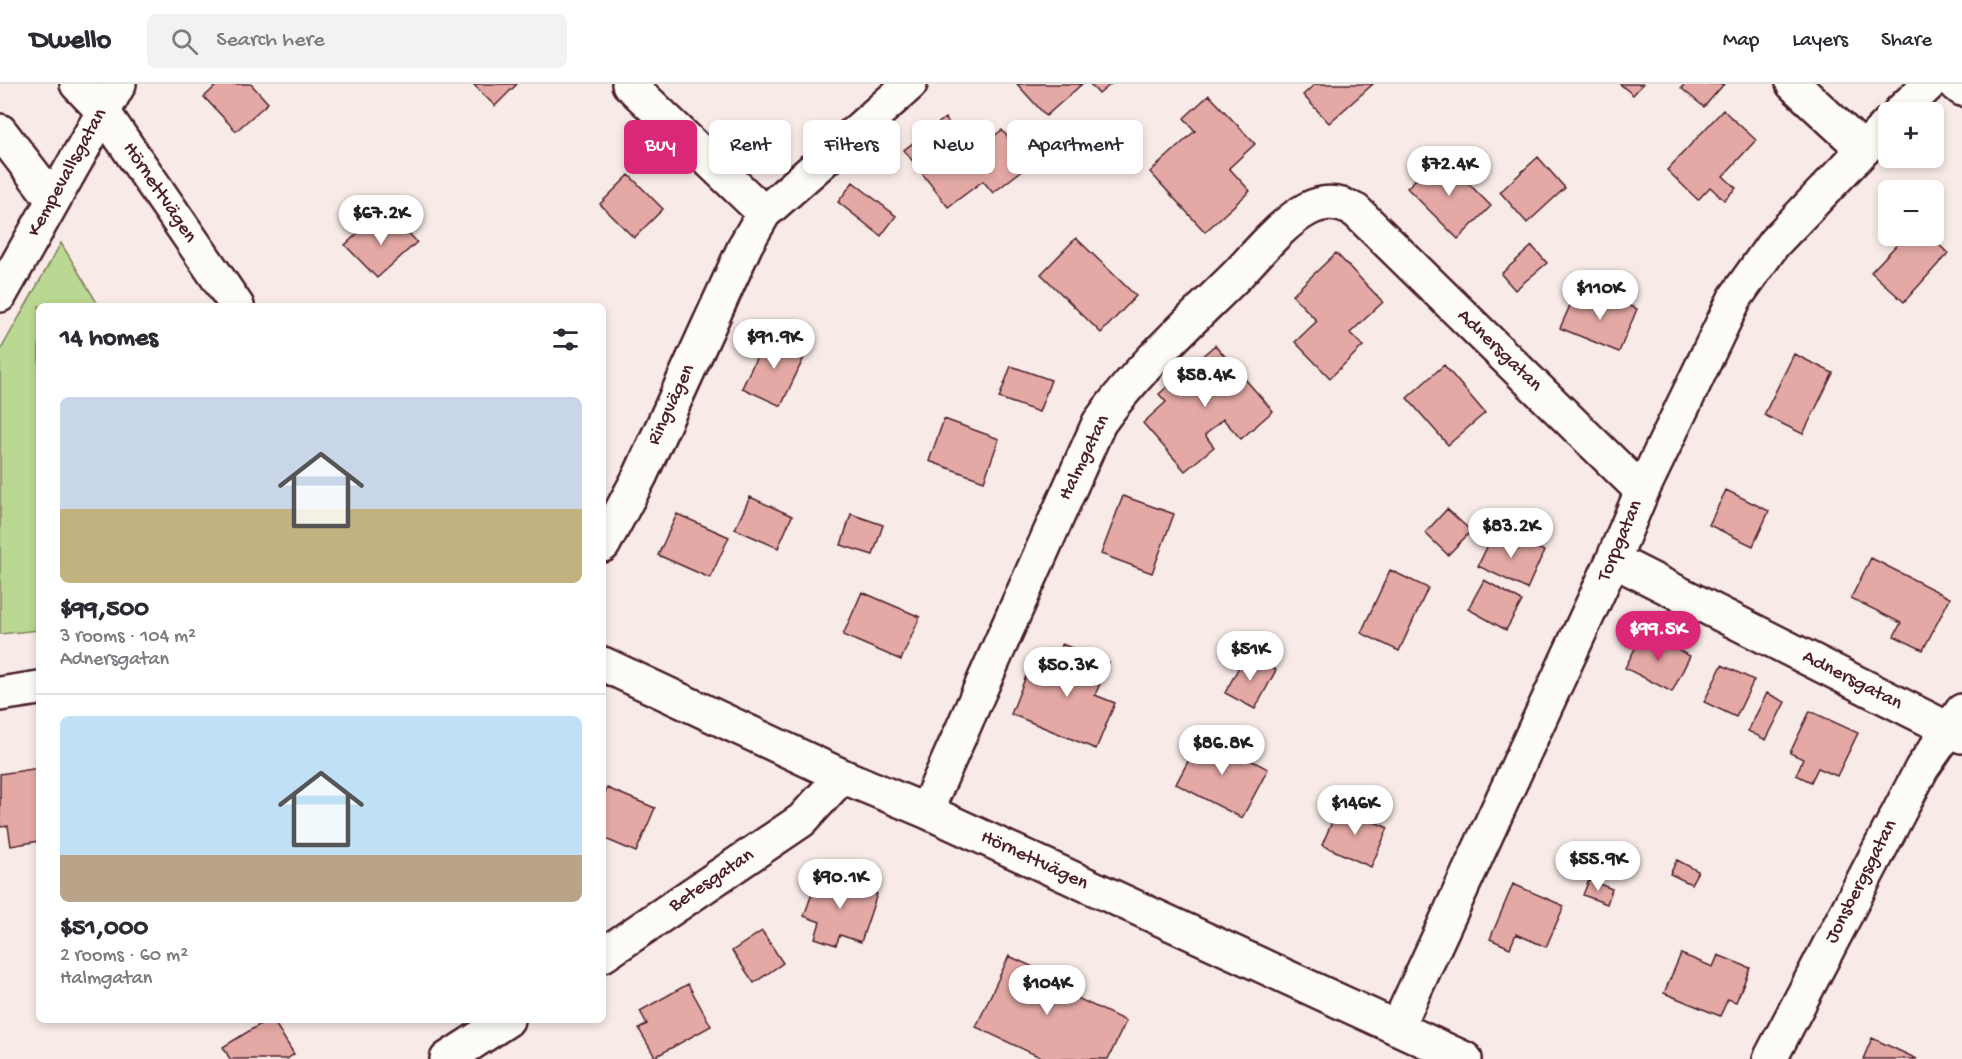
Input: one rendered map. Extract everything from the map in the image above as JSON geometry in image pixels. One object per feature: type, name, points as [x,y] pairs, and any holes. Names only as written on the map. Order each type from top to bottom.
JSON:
[{"type":"street","name":"Hörnettvägen","points":[[77,84],[111,97],[235,303]]},
{"type":"street","points":[[629,84],[764,213]]},
{"type":"street","name":"Ringvägen","points":[[606,539],[640,476],[746,244],[764,213],[910,84]]},
{"type":"street","points":[[1793,84],[1863,149]]},
{"type":"street","points":[[1910,102],[1929,84]]},
{"type":"street","points":[[1956,84],[1962,88]]},
{"type":"street","name":"Kempevallsgatan","points":[[0,295],[111,97]]},
{"type":"street","points":[[0,131],[53,200]]},
{"type":"street","name":"Torpgatan","points":[[1397,1028],[1613,560],[1642,491],[1735,298],[1774,243],[1878,134]]},
{"type":"street","name":"Halmgatan","points":[[926,812],[1099,423],[1118,396],[1279,233],[1308,209],[1328,202],[1342,203],[1356,211]]},
{"type":"street","name":"Adnersgatan","points":[[1356,211],[1642,491]]},
{"type":"street","name":"Adnersgatan","points":[[1613,560],[1957,725]]},
{"type":"street","name":"Hörnettvägen","points":[[606,664],[842,776],[926,812],[1465,1059]]},
{"type":"street","points":[[0,694],[36,688]]},
{"type":"street","name":"Jonsbergsgatan","points":[[1770,1059],[1922,768],[1957,725]]},
{"type":"street","name":"Betesgatan","points":[[606,954],[802,820],[842,776]]},
{"type":"street","points":[[447,1059],[502,1023]]},
{"type":"green space","points":[[61,243],[97,303],[36,303],[36,630],[0,634],[0,351]]},
{"type":"building","points":[[218,84],[251,84],[268,103],[236,131],[204,97]]},
{"type":"building","points":[[473,84],[517,84],[495,106]]},
{"type":"building","points":[[1017,84],[1082,84],[1046,116]]},
{"type":"building","points":[[1090,84],[1111,84],[1099,94]]},
{"type":"building","points":[[1315,84],[1373,84],[1329,123],[1303,95]]},
{"type":"building","points":[[1620,84],[1643,84],[1633,95]]},
{"type":"building","points":[[1685,84],[1724,84],[1704,107],[1681,88]]},
{"type":"building","points":[[1209,95],[1255,144],[1229,168],[1250,191],[1205,232],[1150,172],[1195,131],[1184,118]]},
{"type":"building","points":[[1723,110],[1756,140],[1723,176],[1736,188],[1724,200],[1710,187],[1698,200],[1667,170]]},
{"type":"building","points":[[1002,130],[1007,136],[1007,174],[1017,174],[993,193],[983,181],[948,207],[923,174],[995,174],[995,135]]},
{"type":"building","points":[[912,144],[912,160],[904,150]]},
{"type":"building","points":[[1440,155],[1491,206],[1458,239],[1407,188]]},
{"type":"building","points":[[1538,157],[1565,188],[1527,223],[1500,192]]},
{"type":"building","points":[[629,175],[663,209],[634,238],[600,204]]},
{"type":"building","points":[[853,182],[896,216],[881,236],[838,202]]},
{"type":"building","points":[[373,219],[383,230],[395,219],[417,242],[377,278],[345,245]]},
{"type":"building","points":[[1076,238],[1136,296],[1101,333],[1041,274]]},
{"type":"building","points":[[1532,246],[1547,263],[1515,290],[1501,274]]},
{"type":"building","points":[[1896,246],[1940,246],[1948,253],[1904,302],[1871,272]]},
{"type":"building","points":[[1336,253],[1383,302],[1350,333],[1363,346],[1330,378],[1295,342],[1317,321],[1292,295]]},
{"type":"building","points":[[1595,292],[1637,309],[1619,352],[1560,328],[1572,301],[1588,307]]},
{"type":"building","points":[[768,333],[807,351],[781,406],[742,388]]},
{"type":"building","points":[[1215,345],[1273,411],[1241,439],[1223,419],[1205,435],[1214,447],[1185,471],[1143,423],[1166,402],[1159,394]]},
{"type":"building","points":[[1794,354],[1833,373],[1803,434],[1764,415]]},
{"type":"building","points":[[1444,365],[1485,413],[1448,445],[1407,398]]},
{"type":"building","points":[[1011,366],[1051,380],[1039,412],[999,398]]},
{"type":"building","points":[[944,419],[999,439],[984,481],[929,461]]},
{"type":"building","points":[[1726,490],[1769,511],[1753,546],[1709,525]]},
{"type":"building","points":[[1123,496],[1174,514],[1152,573],[1101,554]]},
{"type":"building","points":[[750,497],[792,516],[778,548],[735,529]]},
{"type":"building","points":[[1447,509],[1471,531],[1448,555],[1425,533]]},
{"type":"building","points":[[677,514],[729,537],[710,578],[658,555]]},
{"type":"building","points":[[851,514],[883,525],[873,555],[841,545]]},
{"type":"building","points":[[1496,528],[1544,551],[1527,589],[1478,566]]},
{"type":"building","points":[[1871,558],[1950,598],[1923,650],[1894,636],[1901,623],[1851,598]]},
{"type":"building","points":[[1390,570],[1428,588],[1399,651],[1361,633]]},
{"type":"building","points":[[1484,580],[1522,601],[1506,630],[1468,609]]},
{"type":"building","points":[[862,592],[920,617],[901,660],[843,635]]},
{"type":"building","points":[[1643,633],[1690,656],[1672,692],[1625,668]]},
{"type":"building","points":[[1062,644],[1109,663],[1095,695],[1115,703],[1096,749],[1011,714],[1030,666],[1050,674]]},
{"type":"building","points":[[1246,654],[1276,670],[1255,709],[1225,693]]},
{"type":"building","points":[[1722,665],[1754,680],[1736,717],[1704,702]]},
{"type":"building","points":[[1767,693],[1785,702],[1766,740],[1748,731]]},
{"type":"building","points":[[1810,711],[1858,733],[1837,776],[1818,768],[1811,782],[1796,775],[1803,759],[1790,753]]},
{"type":"building","points":[[1202,735],[1268,769],[1242,818],[1176,784]]},
{"type":"building","points":[[36,768],[36,842],[11,846],[8,826],[0,827],[0,774]]},
{"type":"building","points":[[607,788],[655,808],[636,852],[606,839]]},
{"type":"building","points":[[1339,806],[1388,828],[1371,867],[1322,845]]},
{"type":"building","points":[[1677,860],[1698,871],[1691,884],[1670,874]]},
{"type":"building","points":[[819,874],[877,894],[861,942],[840,935],[836,945],[815,938],[820,922],[804,916]]},
{"type":"building","points":[[1589,880],[1612,889],[1607,904],[1583,895]]},
{"type":"building","points":[[1513,884],[1564,906],[1546,947],[1516,934],[1510,948],[1490,939]]},
{"type":"building","points":[[762,931],[783,963],[754,983],[732,951]]},
{"type":"building","points":[[1681,954],[1713,967],[1718,955],[1750,968],[1736,1002],[1728,999],[1720,1016],[1664,993]]},
{"type":"building","points":[[1009,956],[1079,988],[1075,997],[1126,1021],[1108,1059],[1044,1059],[976,1027]]},
{"type":"building","points":[[688,984],[711,1026],[655,1057],[639,1029],[647,1024],[640,1011]]},
{"type":"building","points":[[262,1023],[275,1023],[294,1054],[287,1059],[230,1059],[223,1047]]},
{"type":"building","points":[[1872,1038],[1917,1059],[1863,1059]]}]
